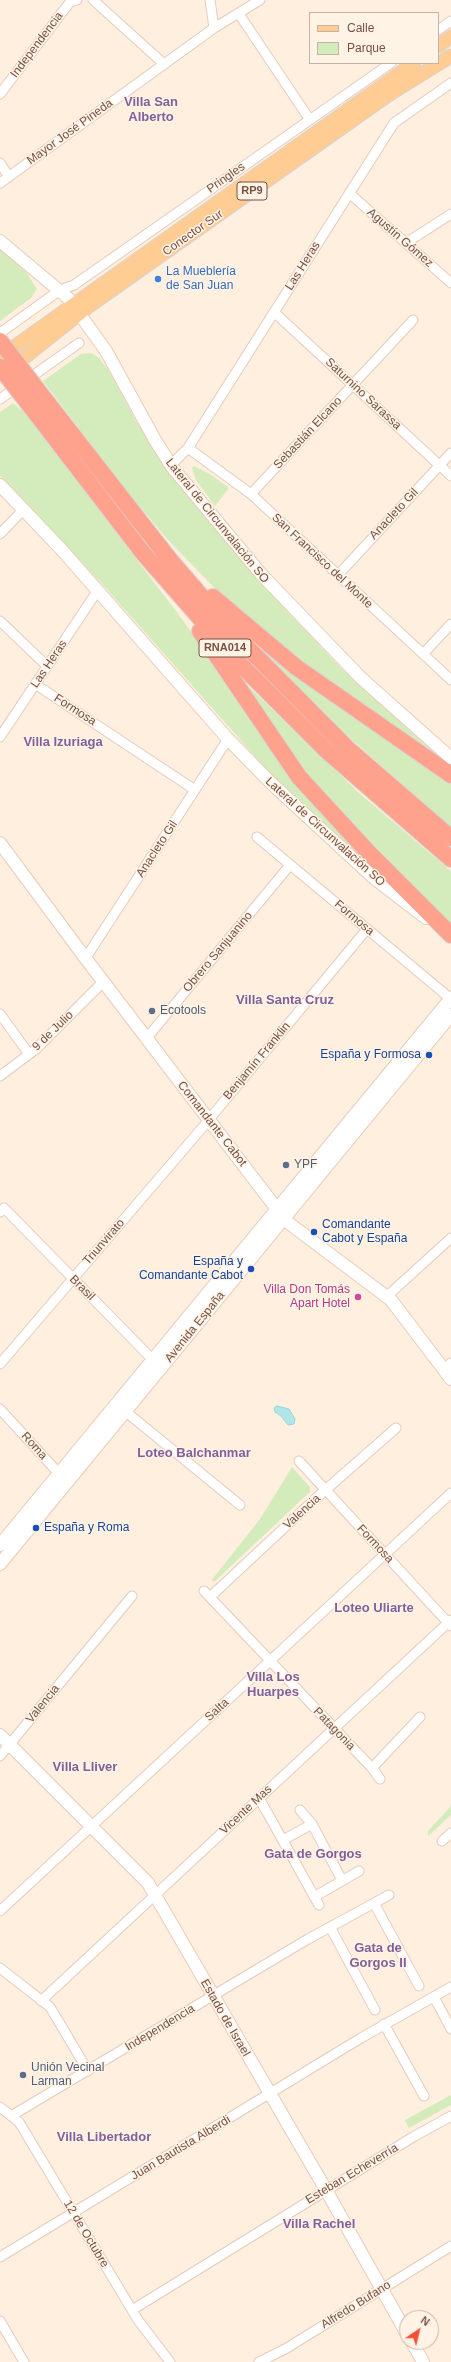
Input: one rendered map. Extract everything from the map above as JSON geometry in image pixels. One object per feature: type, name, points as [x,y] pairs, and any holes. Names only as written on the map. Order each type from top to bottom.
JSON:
[{"type":"highway","name":"RNA014","points":[[0,341],[152,537],[233,634],[300,703],[382,779],[451,838]]},
{"type":"highway","name":"RNA014","points":[[0,367],[172,588],[242,666],[327,751],[451,860]]},
{"type":"highway","points":[[152,537],[213,597],[285,659],[451,775]]},
{"type":"highway","points":[[172,588],[292,767],[369,853],[451,935]]},
{"type":"main road","points":[[439,45],[451,37]]},
{"type":"main road","name":"Conector Sur","points":[[439,63],[451,56]]},
{"type":"main road","name":"Conector Sur","points":[[0,375],[77,309],[413,64]]},
{"type":"main road","name":"Conector Sur","points":[[0,357],[77,309],[388,95],[438,64]]},
{"type":"main road","name":"Lateral de Circunvalación SO","points":[[0,241],[60,290],[77,309],[106,351],[155,440],[171,465],[211,516],[287,604],[361,678],[451,758]]},
{"type":"main road","name":"Lateral de Circunvalación SO","points":[[0,486],[98,590],[228,739],[276,788],[365,870],[451,935]]},
{"type":"main road","name":"Comandante Cabot","points":[[0,844],[85,959],[280,1213],[386,1297],[449,1370]]},
{"type":"main road","name":"Avenida España","points":[[0,1564],[161,1369],[280,1213],[451,999]]},
{"type":"main road","name":"Avenida España","points":[[0,1545],[152,1360],[451,1015]]},
{"type":"main road","name":"Estado de Israel","points":[[0,1735],[148,1883],[326,2190],[399,2320]]},
{"type":"main road","points":[[416,2350],[423,2362]]},
{"type":"street","points":[[93,0],[164,64]]},
{"type":"street","points":[[210,0],[214,28]]},
{"type":"street","name":"Mayor José Pineda","points":[[0,183],[214,28],[240,14],[260,0]]},
{"type":"street","name":"Independencia","points":[[0,94],[71,1]]},
{"type":"street","points":[[240,14],[310,120]]},
{"type":"street","points":[[439,29],[451,21]]},
{"type":"street","name":"Pringles","points":[[0,333],[60,290],[74,285],[389,64]]},
{"type":"street","name":"Las Heras","points":[[171,465],[188,448],[394,123],[451,83]]},
{"type":"street","points":[[0,163],[9,177]]},
{"type":"street","name":"Agustín Gómez","points":[[349,193],[451,283]]},
{"type":"street","points":[[406,243],[451,214]]},
{"type":"street","name":"Saturnino Sarassa","points":[[274,313],[451,476]]},
{"type":"street","name":"Sebastián Elcano","points":[[251,494],[413,320]]},
{"type":"street","points":[[0,399],[79,343]]},
{"type":"street","name":"San Francisco del Monte","points":[[188,448],[251,494],[451,680]]},
{"type":"street","name":"Anacleto Gil","points":[[338,575],[451,453]]},
{"type":"street","points":[[0,534],[23,510]]},
{"type":"street","name":"Las Heras","points":[[0,737],[98,590]]},
{"type":"street","points":[[0,621],[47,666]]},
{"type":"street","points":[[423,654],[451,624]]},
{"type":"street","name":"Formosa","points":[[35,684],[195,790]]},
{"type":"street","name":"Anacleto Gil","points":[[85,959],[228,739]]},
{"type":"street","name":"Formosa","points":[[257,837],[451,999]]},
{"type":"street","name":"Obrero Sanjuanino","points":[[146,1039],[290,865]]},
{"type":"street","name":"Benjamín Franklin","points":[[209,1120],[367,929]]},
{"type":"street","name":"9 de Julio","points":[[0,1076],[29,1054],[103,982]]},
{"type":"street","points":[[0,1014],[29,1054]]},
{"type":"street","name":"Triunvirato","points":[[0,1364],[209,1120]]},
{"type":"street","name":"Brasil","points":[[2,1210],[73,1279],[161,1369]]},
{"type":"street","points":[[386,1297],[451,1238]]},
{"type":"street","points":[[116,1404],[240,1505]]},
{"type":"street","name":"Roma","points":[[0,1409],[67,1483]]},
{"type":"street","name":"Valencia","points":[[207,1594],[396,1428]]},
{"type":"street","name":"Formosa","points":[[299,1461],[384,1554],[450,1623]]},
{"type":"street","name":"Salta","points":[[0,1912],[451,1493]]},
{"type":"street","name":"Patagonia","points":[[207,1594],[333,1729],[372,1768],[380,1779]]},
{"type":"street","name":"Valencia","points":[[0,1756],[132,1596]]},
{"type":"street","name":"Vicente Mas","points":[[41,2001],[333,1729],[450,1623]]},
{"type":"street","points":[[372,1768],[420,1717]]},
{"type":"street","points":[[259,1798],[319,1905]]},
{"type":"street","points":[[300,1810],[312,1824],[342,1880]]},
{"type":"street","points":[[283,1840],[312,1824]]},
{"type":"street","points":[[442,1841],[451,1833]]},
{"type":"street","points":[[314,1897],[359,1871]]},
{"type":"street","name":"Independencia","points":[[11,2116],[308,1939],[389,1895]]},
{"type":"street","points":[[374,1903],[419,1986]]},
{"type":"street","points":[[330,1927],[375,2010]]},
{"type":"street","points":[[0,1968],[50,2007],[88,2071]]},
{"type":"street","name":"Juan Bautista Alberdi","points":[[0,2257],[360,2038],[451,1987]]},
{"type":"street","points":[[434,1997],[451,2029]]},
{"type":"street","points":[[384,2024],[424,2096]]},
{"type":"street","name":"12 de Octubre","points":[[0,2107],[19,2122],[132,2310],[170,2362]]},
{"type":"street","name":"Esteban Echeverría","points":[[132,2310],[413,2136],[451,2116]]},
{"type":"street","name":"Alfredo Bufano","points":[[259,2362],[287,2348],[451,2246]]},
{"type":"street","points":[[0,2321],[24,2362]]},
{"type":"green space","points":[[0,249],[26,272],[37,289],[31,298],[0,321]]},
{"type":"green space","points":[[91,353],[99,358],[110,372],[136,421],[165,468],[249,570],[340,667],[446,763],[325,682],[230,604],[168,540],[125,489],[43,381],[81,354]]},
{"type":"green space","points":[[13,403],[24,412],[179,615],[215,665],[382,874],[380,875],[365,863],[276,780],[102,584],[0,476],[0,412]]},
{"type":"green space","points":[[194,466],[210,474],[229,488],[215,506],[196,480],[192,468]]},
{"type":"green space","points":[[240,629],[451,781],[451,827],[335,725]]},
{"type":"green space","points":[[242,680],[358,792],[451,871],[451,926],[307,781]]},
{"type":"green space","points":[[292,1467],[310,1487],[310,1492],[215,1581],[211,1581],[260,1519]]},
{"type":"green space","points":[[451,1806],[451,1815],[428,1836],[428,1831]]},
{"type":"green space","points":[[451,2095],[451,2105],[409,2128],[405,2120]]},
{"type":"water","points":[[277,1406],[289,1409],[295,1419],[294,1424],[288,1425],[281,1416],[275,1412],[274,1408]]},
{"type":"place","name":"La Mueblería de San Juan","points":[[158,279]]},
{"type":"place","name":"Ecotools","points":[[152,1011]]},
{"type":"place","name":"España y Formosa","points":[[429,1055]]},
{"type":"place","name":"YPF","points":[[286,1165]]},
{"type":"place","name":"Comandante Cabot y España","points":[[314,1232]]},
{"type":"place","name":"España y Comandante Cabot","points":[[251,1269]]},
{"type":"place","name":"Villa Don Tomás Apart Hotel","points":[[358,1297]]},
{"type":"place","name":"España y Roma","points":[[36,1528]]},
{"type":"place","name":"Unión Vecinal Larman","points":[[23,2075]]},
{"type":"district","name":"Villa San Alberto","points":[[151,110]]},
{"type":"district","name":"Villa Izuriaga","points":[[63,742]]},
{"type":"district","name":"Villa Santa Cruz","points":[[285,1000]]},
{"type":"district","name":"Loteo Balchanmar","points":[[194,1453]]},
{"type":"district","name":"Loteo Uliarte","points":[[374,1608]]},
{"type":"district","name":"Villa Los Huarpes","points":[[273,1684]]},
{"type":"district","name":"Villa Lliver","points":[[85,1767]]},
{"type":"district","name":"Gata de Gorgos","points":[[313,1854]]},
{"type":"district","name":"Gata de Gorgos II","points":[[378,1956]]},
{"type":"district","name":"Villa Libertador","points":[[104,2137]]},
{"type":"district","name":"Villa Rachel","points":[[319,2224]]}]
